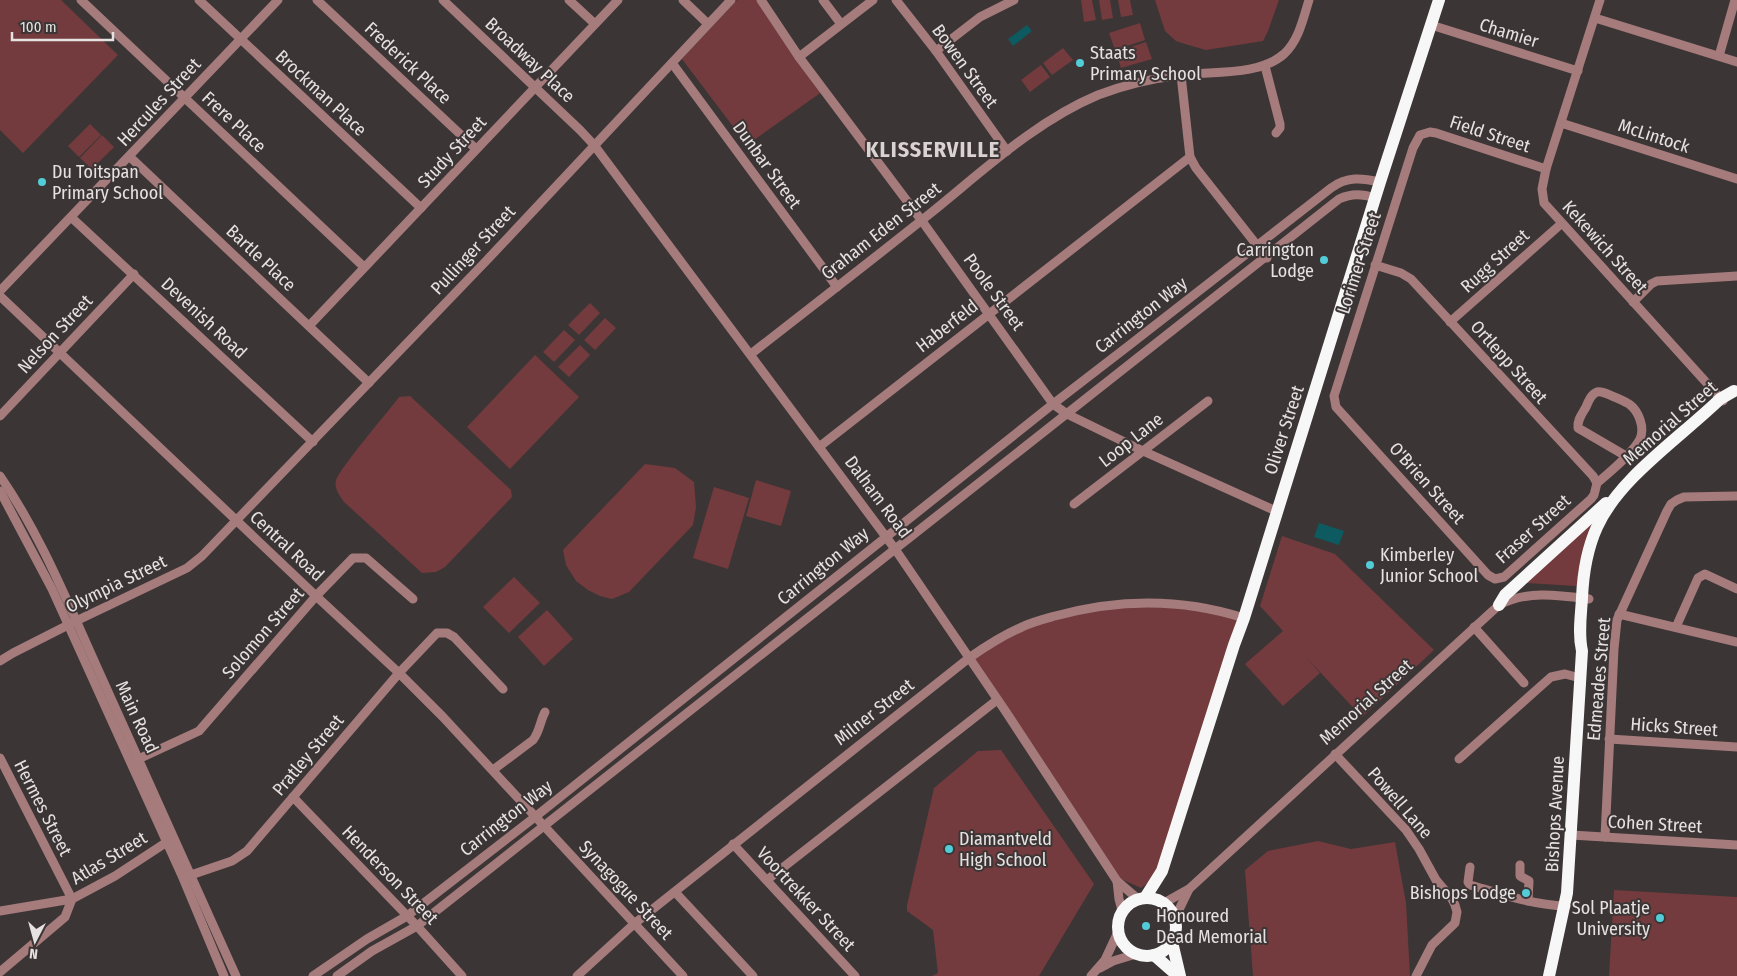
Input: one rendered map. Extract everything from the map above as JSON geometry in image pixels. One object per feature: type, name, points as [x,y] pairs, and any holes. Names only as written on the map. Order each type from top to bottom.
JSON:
[{"type":"highway","name":"Oliver Street","points":[[1162,902],[1162,871],[1439,0]]},
{"type":"highway","name":"Memorial Street","points":[[1586,593],[1585,565],[1592,538],[1604,513],[1620,491],[1735,389]]},
{"type":"highway","name":"Memorial Street","points":[[1586,593],[1601,534],[1616,506],[1722,400]]},
{"type":"highway","points":[[1499,605],[1504,595],[1620,491]]},
{"type":"highway","name":"Bishops Avenue","points":[[1549,976],[1566,906],[1572,835],[1582,651],[1586,636],[1586,593]]},
{"type":"highway","name":"Oliver Street","points":[[1141,898],[1162,871]]},
{"type":"highway","points":[[1172,942],[1161,952],[1154,955],[1136,954],[1126,948],[1119,938],[1118,932],[1118,921],[1122,910],[1126,905],[1141,898],[1153,898],[1169,907],[1175,918],[1176,929],[1172,942],[1179,976]]},
{"type":"highway","points":[[1154,955],[1179,976]]},
{"type":"street","name":"Frere Place","points":[[82,0],[364,267]]},
{"type":"street","name":"Brockman Place","points":[[199,0],[421,208]]},
{"type":"street","name":"Hercules Street","points":[[0,291],[72,218],[278,0]]},
{"type":"street","name":"Frederick Place","points":[[317,0],[476,149]]},
{"type":"street","name":"Broadway Place","points":[[443,0],[594,145]]},
{"type":"street","points":[[569,0],[594,24]]},
{"type":"street","name":"Study Street","points":[[309,326],[618,0]]},
{"type":"street","points":[[683,0],[708,24]]},
{"type":"street","name":"Pullinger Street","points":[[237,522],[731,0]]},
{"type":"street","name":"Poole Street","points":[[761,0],[799,57],[922,221],[1053,404],[1067,414],[1276,511]]},
{"type":"street","points":[[823,0],[842,24]]},
{"type":"street","points":[[799,57],[873,0]]},
{"type":"street","name":"Bowen Street","points":[[896,0],[936,51],[1007,152]]},
{"type":"street","points":[[936,51],[980,17],[1014,0]]},
{"type":"street","name":"Graham Eden Street","points":[[751,354],[922,221],[1007,152],[1064,112],[1099,95],[1140,83],[1180,75],[1255,69],[1265,66],[1284,54],[1293,44],[1298,35],[1309,0]]},
{"type":"street","name":"Kekewich Street","points":[[1600,0],[1546,169],[1542,196],[1548,208],[1562,224],[1722,400]]},
{"type":"street","points":[[1718,56],[1735,0]]},
{"type":"street","points":[[1595,18],[1737,62]]},
{"type":"street","name":"Chamier","points":[[1431,25],[1578,71]]},
{"type":"street","name":"Dunbar Street","points":[[672,63],[837,287]]},
{"type":"street","points":[[1265,66],[1280,124],[1280,128],[1276,133]]},
{"type":"street","points":[[1180,75],[1190,157],[1196,168],[1267,258]]},
{"type":"street","name":"McLintock","points":[[1561,123],[1737,179]]},
{"type":"street","name":"Field Street","points":[[1424,133],[1436,132],[1546,169]]},
{"type":"street","name":"Lorimer Street","points":[[1336,407],[1335,394],[1375,265],[1413,148],[1420,135],[1424,133]]},
{"type":"street","name":"Dalham Road","points":[[594,145],[895,549],[998,700],[1117,881],[1141,898]]},
{"type":"street","name":"Bartle Place","points":[[130,157],[369,383]]},
{"type":"street","name":"Haberfeld","points":[[819,447],[1190,157]]},
{"type":"street","name":"Carrington Way","points":[[313,976],[367,939],[407,916],[535,817],[1053,404],[1337,183],[1354,178],[1380,182]]},
{"type":"street","name":"Carrington Way","points":[[337,976],[372,951],[417,926],[1267,258],[1339,199],[1347,195],[1356,194],[1376,198]]},
{"type":"street","name":"Devenish Road","points":[[72,218],[313,442]]},
{"type":"street","name":"Rugg Street","points":[[1450,322],[1562,224]]},
{"type":"street","name":"Ortlepp Street","points":[[1375,265],[1401,273],[1411,279],[1593,476],[1597,484]]},
{"type":"street","name":"Nelson Street","points":[[0,416],[134,274]]},
{"type":"street","points":[[1633,302],[1651,284],[1657,281],[1737,276]]},
{"type":"street","name":"Central Road","points":[[0,296],[237,522],[399,673],[493,770],[544,827]]},
{"type":"street","points":[[1597,484],[1626,456],[1640,440],[1642,433],[1642,427],[1637,414],[1630,405],[1604,392],[1597,392],[1592,395],[1577,423],[1578,428],[1626,456]]},
{"type":"street","name":"Loop Lane","points":[[1074,504],[1208,401]]},
{"type":"street","name":"O'Brien Street","points":[[1336,407],[1488,575],[1495,579]]},
{"type":"street","name":"Main Road","points":[[0,476],[30,526],[134,761],[166,843],[187,877],[236,976]]},
{"type":"street","name":"Fraser Street","points":[[1495,579],[1507,575],[1591,499],[1597,484]]},
{"type":"street","name":"Main Road","points":[[0,492],[72,623]]},
{"type":"street","name":"Edmeades Street","points":[[1605,837],[1614,649],[1619,614],[1671,504],[1684,498],[1737,496]]},
{"type":"street","name":"Olympia Street","points":[[0,661],[192,564],[237,522]]},
{"type":"street","name":"Solomon Street","points":[[134,761],[199,731],[316,596],[353,558],[366,558],[413,599]]},
{"type":"street","points":[[1676,627],[1701,575],[1705,574],[1737,589]]},
{"type":"street","name":"Memorial Street","points":[[1162,902],[1189,889],[1499,605],[1526,595],[1586,593]]},
{"type":"street","name":"Milner Street","points":[[577,976],[634,924],[733,844],[969,658],[1007,634],[1024,626],[1069,612],[1098,606],[1152,603],[1182,604],[1219,610],[1244,618]]},
{"type":"street","points":[[1619,614],[1736,640]]},
{"type":"street","points":[[1474,628],[1524,683]]},
{"type":"street","name":"Pratley Street","points":[[187,877],[232,861],[247,851],[399,673],[437,633],[442,632],[454,638],[503,689]]},
{"type":"street","points":[[1459,759],[1551,678],[1565,674],[1580,678]]},
{"type":"street","points":[[767,880],[998,700]]},
{"type":"street","points":[[493,770],[533,740],[539,730],[545,712]]},
{"type":"street","name":"Hicks Street","points":[[1609,739],[1737,747]]},
{"type":"street","name":"Powell Lane","points":[[1335,754],[1406,830],[1419,848],[1436,880],[1456,905],[1455,923],[1432,946],[1416,976]]},
{"type":"street","name":"Hermes Street","points":[[0,758],[72,899]]},
{"type":"street","name":"Main Road","points":[[134,761],[174,836],[187,877],[224,976]]},
{"type":"street","name":"Henderson Street","points":[[293,797],[417,926],[462,976]]},
{"type":"street","name":"Synagogue Street","points":[[544,827],[683,976]]},
{"type":"street","name":"Cohen Street","points":[[1572,835],[1737,844]]},
{"type":"street","name":"Atlas Street","points":[[0,972],[65,916],[72,899],[115,876],[174,836]]},
{"type":"street","name":"Voortrekker Street","points":[[733,844],[855,976]]},
{"type":"street","points":[[1520,865],[1520,876],[1529,880],[1528,901]]},
{"type":"street","points":[[1470,866],[1468,882],[1470,885],[1550,906],[1566,906]]},
{"type":"street","name":"Dalham Road","points":[[1117,881],[1122,910]]},
{"type":"street","name":"Memorial Street","points":[[1175,918],[1189,889]]},
{"type":"street","points":[[675,892],[753,976]]},
{"type":"street","points":[[0,911],[72,899]]},
{"type":"street","points":[[1100,968],[1118,932]]},
{"type":"street","points":[[1091,976],[1100,968],[1113,961],[1136,954]]},
{"type":"shaded area","points":[[0,0],[61,0],[118,55],[23,153],[0,130]]},
{"type":"shaded area","points":[[737,0],[759,0],[826,89],[747,145],[682,59]]},
{"type":"shaded area","points":[[1081,0],[1092,0],[1096,20],[1084,22]]},
{"type":"shaded area","points":[[1099,0],[1110,0],[1113,18],[1102,20]]},
{"type":"shaded area","points":[[1118,0],[1130,0],[1133,15],[1121,17]]},
{"type":"shaded area","points":[[1155,0],[1279,0],[1263,41],[1206,50],[1176,41],[1165,31]]},
{"type":"shaded area","points":[[1140,23],[1145,40],[1115,50],[1109,33]]},
{"type":"shaded area","points":[[1146,42],[1152,59],[1121,68],[1116,52]]},
{"type":"shaded area","points":[[1063,48],[1073,60],[1052,75],[1043,63]]},
{"type":"shaded area","points":[[1041,65],[1050,77],[1030,92],[1021,80]]},
{"type":"shaded area","points":[[90,124],[101,135],[79,157],[68,146]]},
{"type":"shaded area","points":[[102,135],[114,147],[92,169],[80,158]]},
{"type":"shaded area","points":[[590,303],[600,313],[579,335],[568,325]]},
{"type":"shaded area","points":[[605,318],[616,328],[595,350],[584,340]]},
{"type":"shaded area","points":[[564,330],[575,340],[554,362],[543,352]]},
{"type":"shaded area","points":[[580,345],[590,355],[569,377],[558,367]]},
{"type":"shaded area","points":[[535,355],[579,397],[510,469],[467,427]]},
{"type":"shaded area","points":[[410,396],[511,490],[512,497],[445,567],[436,572],[422,573],[344,502],[336,487],[339,475],[364,440],[399,397]]},
{"type":"shaded area","points":[[645,464],[675,468],[694,482],[696,507],[693,525],[629,592],[612,599],[600,596],[576,581],[566,565],[563,550]]},
{"type":"shaded area","points":[[756,480],[791,491],[781,526],[746,516]]},
{"type":"shaded area","points":[[714,487],[749,498],[728,569],[693,558]]},
{"type":"shaded area","points":[[1598,517],[1580,581],[1576,586],[1526,583]]},
{"type":"shaded area","points":[[1282,536],[1335,554],[1434,650],[1362,717],[1305,656],[1320,673],[1283,706],[1245,664],[1283,631],[1260,606]]},
{"type":"shaded area","points":[[514,577],[540,603],[509,633],[483,607]]},
{"type":"shaded area","points":[[1151,603],[1238,616],[1157,876],[1141,888],[1119,878],[969,658],[1053,616]]},
{"type":"shaded area","points":[[547,610],[573,639],[544,666],[518,637]]},
{"type":"shaded area","points":[[1001,750],[1094,884],[1039,976],[932,976],[938,973],[933,930],[907,911],[907,905],[934,788],[978,751]]},
{"type":"shaded area","points":[[1318,841],[1351,849],[1395,842],[1406,903],[1410,976],[1253,976],[1245,870],[1268,851]]},
{"type":"shaded area","name":"Sol Plaatje University","points":[[1614,890],[1737,897],[1737,976],[1609,976]]},
{"type":"water","points":[[1027,25],[1032,31],[1013,46],[1008,39]]},
{"type":"water","points":[[1319,523],[1344,531],[1339,545],[1314,537]]},
{"type":"place","name":"Staats Primary School","points":[[1080,63]]},
{"type":"place","name":"Du Toitspan Primary School","points":[[42,182]]},
{"type":"place","name":"Carrington Lodge","points":[[1324,260]]},
{"type":"place","name":"Kimberley Junior School","points":[[1370,565]]},
{"type":"place","name":"Diamantveld High School","points":[[949,849]]},
{"type":"place","name":"Bishops Lodge","points":[[1526,893]]},
{"type":"place","name":"Sol Plaatje University","points":[[1660,918]]},
{"type":"place","name":"Honoured Dead Memorial","points":[[1146,926]]},
{"type":"district","name":"KLISSERVILLE","points":[[933,149]]}]
